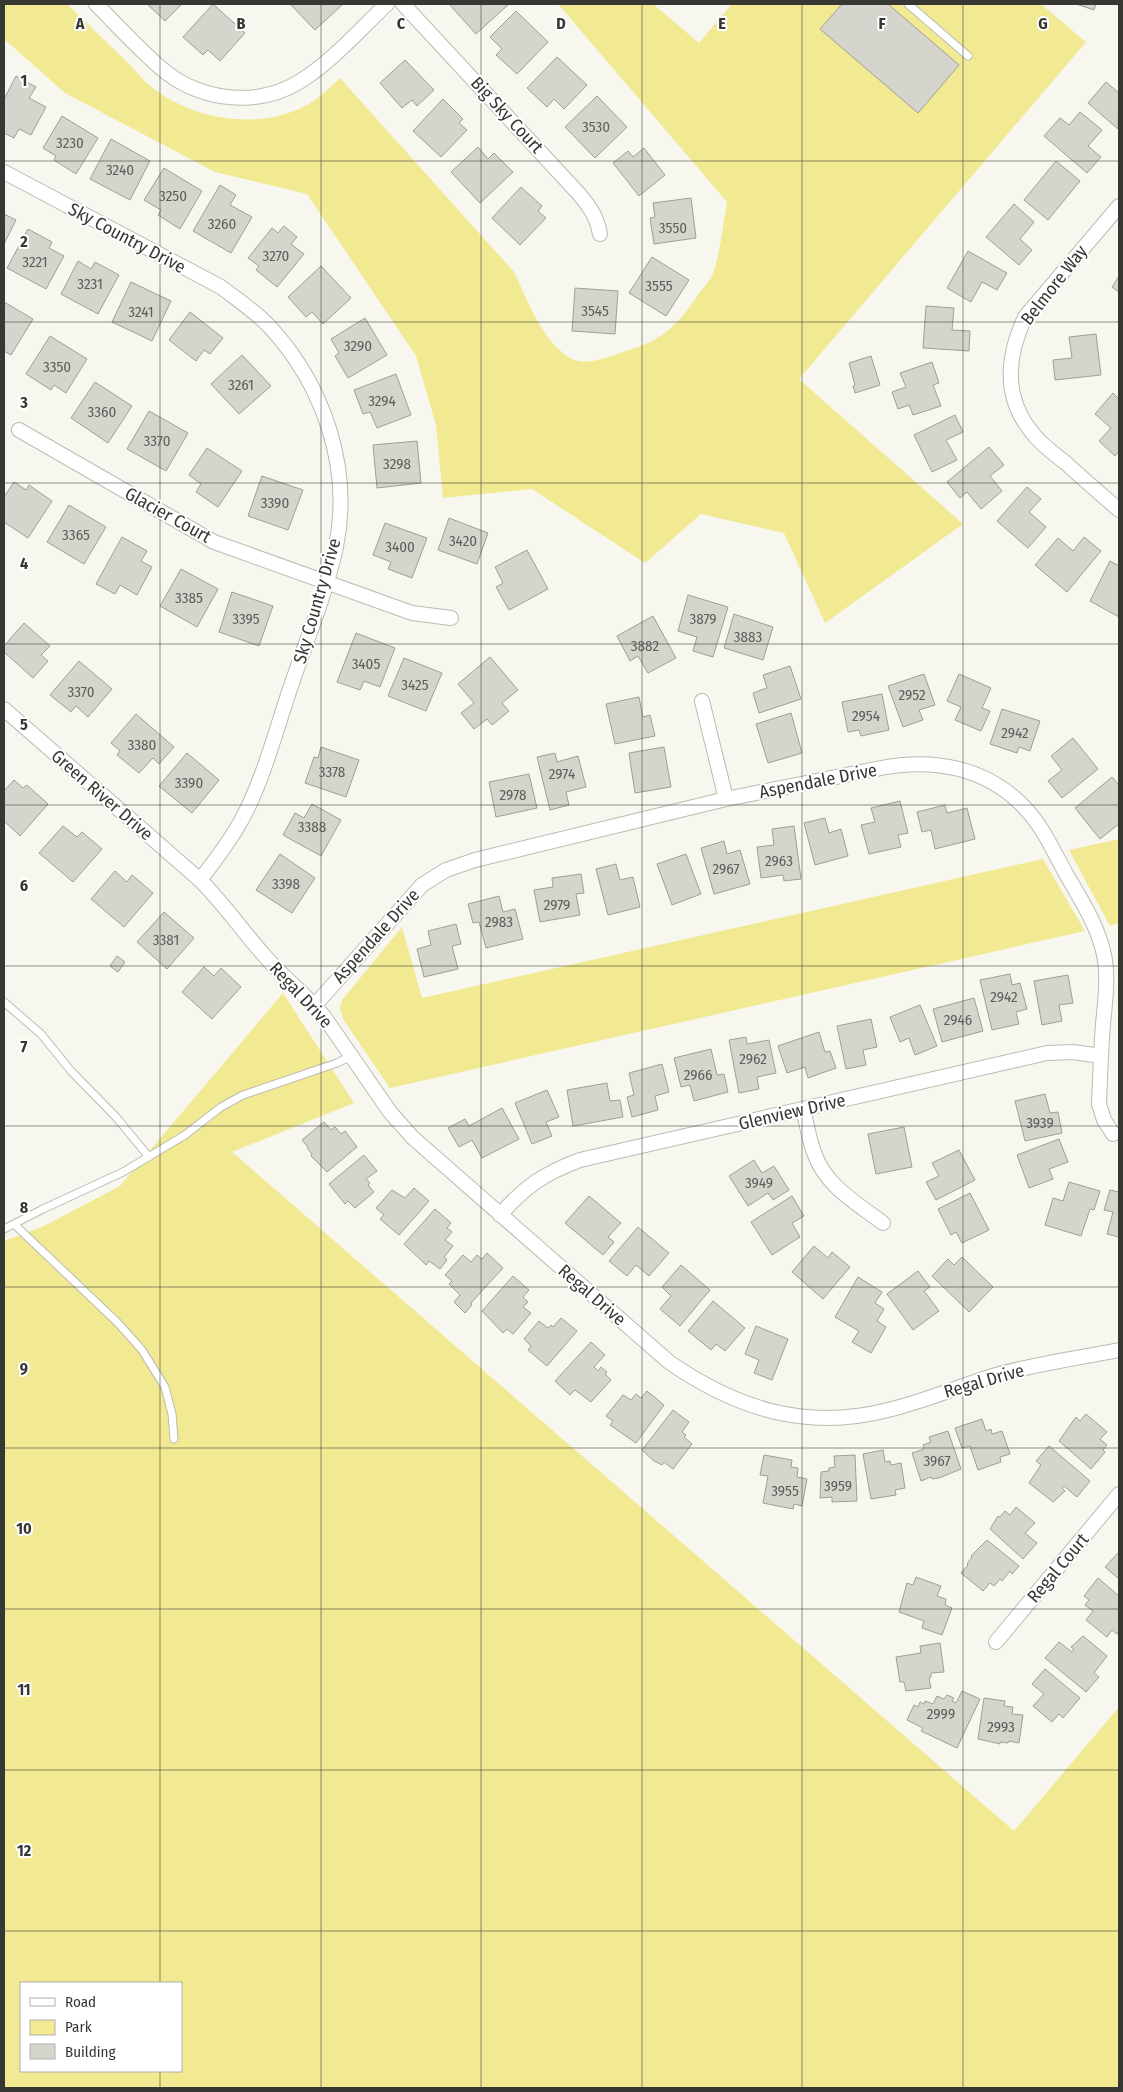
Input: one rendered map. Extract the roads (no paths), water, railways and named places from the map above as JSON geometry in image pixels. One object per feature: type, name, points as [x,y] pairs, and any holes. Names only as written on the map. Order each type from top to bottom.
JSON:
[{"type":"street","points":[[96,4],[166,72],[184,85],[227,98],[252,98],[275,93],[298,83],[316,70],[387,4]]},
{"type":"street","name":"Big Sky Court","points":[[404,4],[584,199],[592,209],[598,222],[600,234]]},
{"type":"street","name":"Sky Country Drive","points":[[4,172],[221,287],[247,306],[269,326],[290,351],[308,378],[322,406],[332,439],[339,475],[340,509],[336,546],[326,582],[257,785],[242,820],[222,852],[200,880]]},
{"type":"street","name":"Belmore Way","points":[[1119,206],[1025,317],[1015,338],[1010,378],[1014,400],[1022,418],[1035,437],[1119,510]]},
{"type":"street","name":"Glacier Court","points":[[19,430],[214,542],[412,613],[451,618]]},
{"type":"street","points":[[702,701],[726,799]]},
{"type":"street","name":"Green River Drive","points":[[4,709],[200,880]]},
{"type":"street","name":"Aspendale Drive","points":[[315,1005],[408,899],[422,885],[446,870],[475,860],[726,799],[905,763],[931,763],[959,768],[984,777],[1007,792],[1025,808],[1040,829],[1077,892],[1098,935],[1105,960],[1106,984],[1100,1056],[1099,1104],[1104,1120],[1113,1134]]},
{"type":"street","name":"Regal Drive","points":[[200,880],[224,903],[264,955],[315,1005],[390,1112],[412,1138],[669,1362],[698,1382],[728,1397],[775,1412],[824,1418],[857,1416],[888,1410],[998,1375],[1119,1350]]},
{"type":"street","name":"Glenview Drive","points":[[500,1215],[515,1197],[534,1182],[556,1169],[580,1160],[1047,1053],[1073,1052],[1100,1056]]},
{"type":"street","points":[[803,1109],[815,1156],[824,1173],[838,1189],[883,1223]]},
{"type":"street","name":"Regal Court","points":[[996,1642],[1119,1494]]},
{"type":"lane","points":[[908,4],[968,56]]},
{"type":"lane","points":[[4,1002],[41,1034],[71,1072],[116,1116],[149,1157]]},
{"type":"lane","points":[[4,1229],[149,1157],[185,1135],[221,1107],[243,1095],[337,1064],[351,1056]]},
{"type":"lane","points":[[15,1225],[118,1323],[142,1350],[164,1387],[172,1414],[174,1439]]}]
